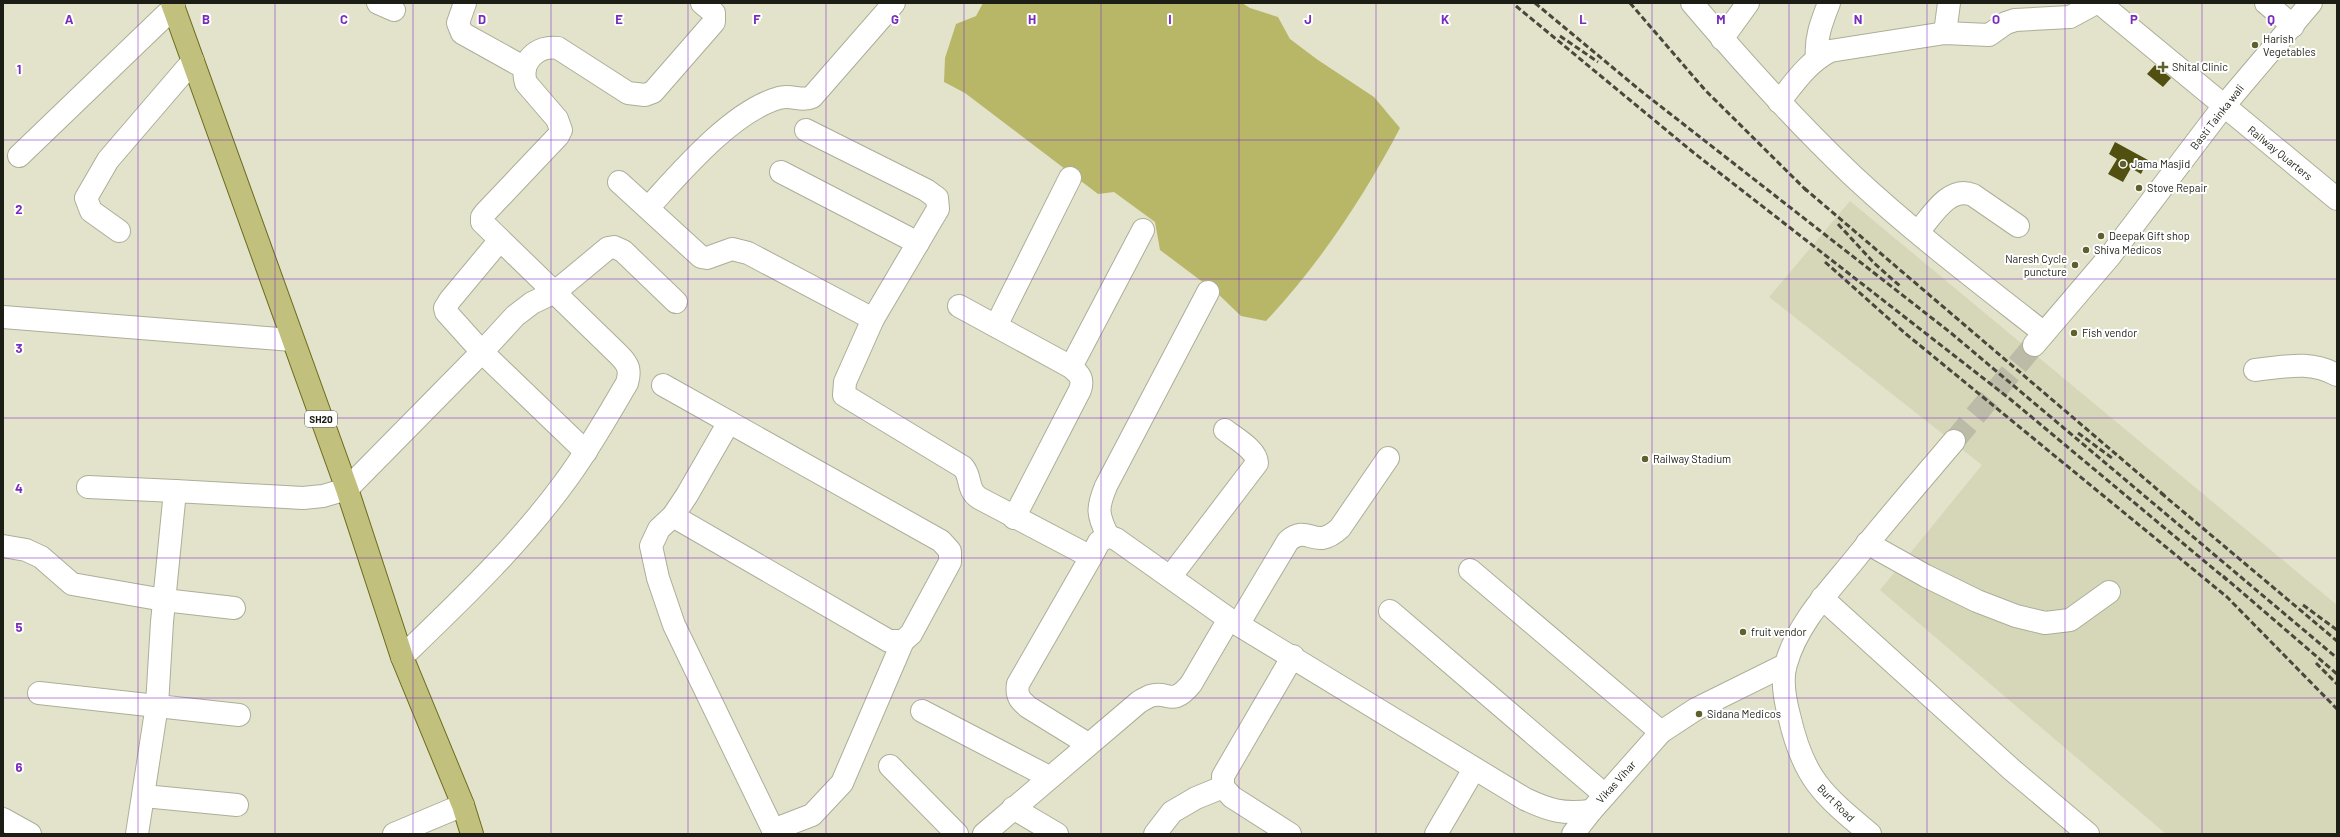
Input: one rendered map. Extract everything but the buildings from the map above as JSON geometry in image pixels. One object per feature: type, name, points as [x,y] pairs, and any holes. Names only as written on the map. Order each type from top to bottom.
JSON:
[{"type":"main road","name":"SH20","points":[[173,5],[292,340],[347,489],[402,657],[463,805],[472,834]]},
{"type":"street","points":[[465,3],[458,23],[462,33],[525,68]]},
{"type":"street","points":[[402,657],[498,563],[563,484],[586,452],[627,383],[630,374],[629,368],[619,355],[485,226],[482,217],[558,136],[561,130],[557,118],[526,83],[524,76],[525,68],[532,56],[539,50],[547,47],[558,48],[628,93],[645,95],[653,92],[714,22],[714,13],[702,3]]},
{"type":"street","points":[[648,208],[700,151],[743,117],[780,97],[792,97],[806,100],[812,97],[894,3]]},
{"type":"street","points":[[1692,3],[1722,39],[1780,102],[1853,176],[1918,232],[1948,198],[1956,193],[1965,192],[1973,195],[2018,226]]},
{"type":"street","points":[[1722,39],[1748,3]]},
{"type":"street","points":[[1817,58],[1816,47],[1819,30],[1828,3]]},
{"type":"street","points":[[1780,102],[1806,68],[1817,58],[1830,51],[1945,33],[1949,3]]},
{"type":"street","points":[[2266,3],[2293,26]]},
{"type":"street","name":"Basti Tainka wali","points":[[1918,232],[2039,339],[2110,256],[2223,107],[2311,3]]},
{"type":"street","name":"Railway Quarters","points":[[1945,33],[1989,35],[2006,23],[2015,20],[2070,16],[2094,4],[2101,4],[2223,107],[2337,199]]},
{"type":"street","points":[[19,156],[173,5]]},
{"type":"street","points":[[119,231],[91,211],[86,198],[108,160],[193,61]]},
{"type":"street","points":[[806,130],[919,186],[937,198],[938,209],[873,319],[845,382],[843,392],[846,398],[963,466],[968,473],[970,488],[973,494],[1014,518],[1091,557]]},
{"type":"street","points":[[781,172],[918,243]]},
{"type":"street","points":[[996,326],[1070,178]]},
{"type":"street","points":[[619,182],[701,257],[707,258],[732,249],[748,253],[873,319]]},
{"type":"street","points":[[1071,367],[1143,230]]},
{"type":"street","points":[[500,240],[445,308],[449,317],[482,352],[586,452]]},
{"type":"street","points":[[88,488],[303,498],[323,496],[347,489],[482,352],[515,316],[532,303],[555,292],[601,252],[614,247],[623,251],[676,302]]},
{"type":"street","points":[[1208,292],[1106,486],[1098,505],[1100,520],[1108,536],[1116,539],[1171,576],[1234,621],[1525,799],[1548,809],[1568,813],[1591,811]]},
{"type":"street","points":[[959,306],[1071,367],[1081,376],[1082,383],[1080,390],[1014,518]]},
{"type":"street","points":[[3,317],[292,340]]},
{"type":"street","points":[[2255,370],[2309,365],[2323,368],[2337,376]]},
{"type":"street","points":[[663,385],[729,422],[941,541],[950,551],[950,562],[911,634],[903,640],[842,783],[812,816],[774,832],[674,625],[661,585],[651,546],[659,529],[673,516],[729,422]]},
{"type":"street","points":[[1171,576],[1257,463],[1257,458],[1253,453],[1225,430]]},
{"type":"street","points":[[1785,665],[1800,631],[1822,598],[1954,441]]},
{"type":"street","points":[[984,834],[1138,702],[1152,696],[1175,697],[1184,692],[1191,684],[1288,541],[1295,535],[1302,534],[1322,539],[1331,536],[1340,528],[1388,458]]},
{"type":"street","points":[[138,834],[157,706],[164,600],[175,491]]},
{"type":"street","points":[[673,516],[889,640],[903,640]]},
{"type":"street","points":[[1088,744],[1028,707],[1019,700],[1016,692],[1018,684],[1091,557],[1100,542],[1108,536]]},
{"type":"street","points":[[1868,543],[1926,576],[1977,601],[2016,616],[2045,624],[2070,620],[2108,592]]},
{"type":"street","points":[[3,546],[26,550],[41,557],[72,584],[164,600],[234,608]]},
{"type":"street","points":[[1470,570],[1661,732]]},
{"type":"street","points":[[1822,598],[2011,769],[2088,834]]},
{"type":"street","points":[[1390,611],[1605,795]]},
{"type":"street","points":[[1290,834],[1232,797],[1223,787],[1222,776],[1293,656]]},
{"type":"street","name":"Vikas Vihar","points":[[1573,834],[1591,811],[1661,732],[1696,710],[1785,665]]},
{"type":"street","name":"Burt Road","points":[[1785,665],[1785,698],[1796,747],[1808,773],[1827,797],[1870,834]]},
{"type":"street","points":[[39,693],[239,715]]},
{"type":"street","points":[[922,711],[1049,778]]},
{"type":"street","points":[[890,766],[957,834]]},
{"type":"street","points":[[1436,834],[1474,769]]},
{"type":"street","points":[[1155,834],[1172,812],[1196,798],[1223,787]]},
{"type":"street","points":[[144,796],[237,806]]},
{"type":"street","points":[[394,834],[463,805]]},
{"type":"street","points":[[1013,808],[1057,834]]},
{"type":"street","points":[[3,819],[30,834]]},
{"type":"shaded area","points":[[983,3],[1242,3],[1250,8],[1278,17],[1290,39],[1318,60],[1374,97],[1400,128],[1372,179],[1340,229],[1286,299],[1266,321],[1241,316],[1216,292],[1160,250],[1155,222],[1114,192],[1098,194],[965,93],[944,82],[945,58],[956,24],[976,16]]},
{"type":"shaded area","points":[[1850,201],[2337,605],[2337,834],[2166,834],[1880,590],[1982,465],[1769,297]]},
{"type":"tunnel","points":[[1954,441],[2034,345]]},
{"type":"railway","points":[[1535,3],[1641,91],[1951,333],[2337,658]]},
{"type":"railway","points":[[1630,3],[1705,90],[1808,192]]},
{"type":"railway","points":[[1516,6],[1694,153],[2010,399],[2227,580]]},
{"type":"railway","points":[[1560,36],[1598,62]]},
{"type":"railway","points":[[1804,188],[2165,496]]},
{"type":"railway","points":[[1838,224],[1874,263],[1900,286]]},
{"type":"railway","points":[[1825,262],[1906,334],[2227,597],[2337,709]]},
{"type":"railway","points":[[2078,433],[2112,458]]},
{"type":"railway","points":[[2161,493],[2337,641]]},
{"type":"railway","points":[[2223,576],[2337,674]]},
{"type":"railway","points":[[2303,605],[2337,630]]},
{"type":"railway","points":[[2316,663],[2337,684]]},
{"type":"place","name":"Harish Vegetables","points":[[2255,45]]},
{"type":"place","name":"Shital Clinic","points":[[2163,67]]},
{"type":"place","name":"Jama Masjid","points":[[2123,164]]},
{"type":"place","name":"Stove Repair","points":[[2139,188]]},
{"type":"place","name":"Deepak Gift shop","points":[[2101,236]]},
{"type":"place","name":"Shiva Medicos","points":[[2086,250]]},
{"type":"place","name":"Naresh Cycle puncture","points":[[2075,265]]},
{"type":"place","name":"Fish vendor","points":[[2074,333]]},
{"type":"place","name":"Railway Stadium","points":[[1645,459]]},
{"type":"place","name":"fruit vendor","points":[[1743,632]]},
{"type":"place","name":"Sidana Medicos","points":[[1699,714]]}]
